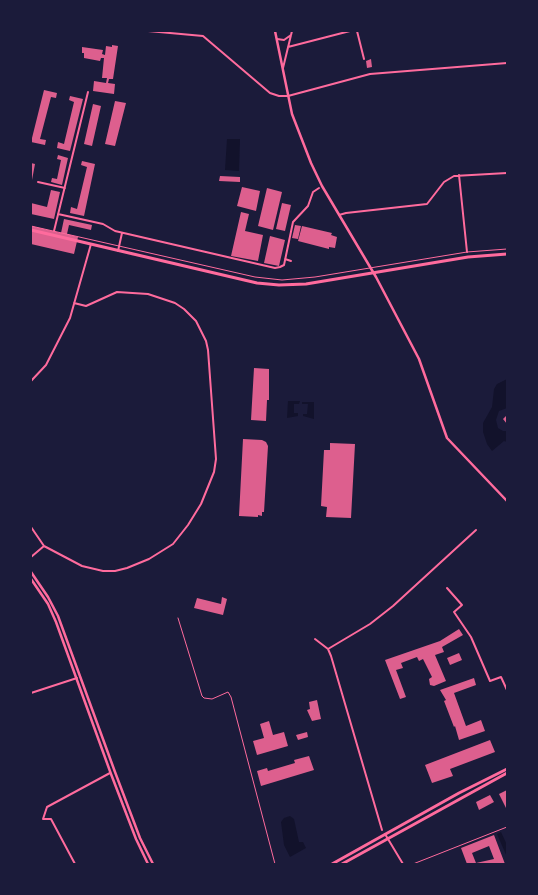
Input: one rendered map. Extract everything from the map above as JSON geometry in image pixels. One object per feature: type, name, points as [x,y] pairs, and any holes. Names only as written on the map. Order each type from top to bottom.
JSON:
[{"type":"main road","points":[[31,230],[268,285],[306,284],[468,257],[507,254]]},
{"type":"main road","points":[[332,864],[507,769]]},
{"type":"main road","points":[[342,864],[507,773]]},
{"type":"street","points":[[148,31],[202,36],[270,93],[279,96],[288,96],[370,74],[507,63]]},
{"type":"street","points":[[275,31],[292,114],[311,163],[373,272],[419,359],[447,438],[507,501]]},
{"type":"street","points":[[282,71],[292,31]]},
{"type":"street","points":[[288,47],[350,31]]},
{"type":"street","points":[[357,31],[364,59]]},
{"type":"street","points":[[276,38],[284,40],[291,35]]},
{"type":"street","points":[[54,231],[88,92]]},
{"type":"street","points":[[340,215],[346,213],[427,204],[444,182],[459,174],[507,173]]},
{"type":"street","points":[[459,174],[467,252]]},
{"type":"street","points":[[38,182],[65,188]]},
{"type":"street","points":[[58,214],[103,224],[114,231],[274,268],[284,264],[293,222],[308,206],[313,192],[319,188]]},
{"type":"street","points":[[118,251],[122,233]]},
{"type":"street","points":[[31,381],[46,365],[70,318],[91,244]]},
{"type":"street","points":[[285,259],[291,261]]},
{"type":"street","points":[[31,527],[44,546],[82,566],[103,571],[115,571],[149,559],[173,544],[188,525],[208,488],[216,459],[208,350],[206,340],[196,321],[184,309],[174,303],[164,298],[142,293],[117,292],[86,306],[74,303]]},
{"type":"street","points":[[328,649],[370,624],[393,606],[476,530]]},
{"type":"street","points":[[31,557],[44,546]]},
{"type":"street","points":[[31,572],[48,597],[60,621],[117,778],[140,838],[153,864]]},
{"type":"street","points":[[31,579],[54,617],[110,772],[136,839],[148,864]]},
{"type":"street","points":[[447,588],[462,605],[454,612],[471,637],[490,681],[501,677],[507,690]]},
{"type":"street","points":[[315,639],[328,649],[331,656],[382,830]]},
{"type":"street","points":[[31,693],[77,678]]},
{"type":"street","points":[[75,864],[51,819],[43,820],[47,807],[110,772]]},
{"type":"street","points":[[386,834],[403,864]]},
{"type":"lane","points":[[31,226],[273,280],[299,279],[467,252],[507,249]]},
{"type":"lane","points":[[178,618],[202,696],[212,699],[228,692],[232,698],[275,864]]},
{"type":"lane","points":[[413,864],[507,827]]},
{"type":"shaded area","points":[[227,139],[240,139],[239,171],[225,170]]},
{"type":"shaded area","points":[[507,379],[507,408],[499,411],[496,420],[498,428],[503,431],[507,431],[507,442],[504,441],[492,451],[487,444],[483,432],[483,423],[492,407],[494,389],[497,384]]},
{"type":"shaded area","points":[[288,401],[300,401],[299,404],[294,404],[294,413],[298,413],[298,416],[287,418]]},
{"type":"shaded area","points":[[302,402],[314,402],[314,419],[303,416],[303,414],[307,414],[308,404],[302,404]]},
{"type":"shaded area","points":[[290,816],[294,819],[299,842],[303,842],[306,848],[290,857],[284,845],[281,822],[284,818]]},
{"type":"shaded area","points":[[501,832],[507,845],[507,857],[497,834]]},
{"type":"building","points":[[112,45],[118,46],[113,79],[109,79],[108,83],[115,84],[114,94],[93,91],[94,81],[106,83],[107,78],[102,78],[104,58],[101,58],[100,61],[84,58],[82,47],[103,50],[102,54],[105,55],[106,46],[112,47]]},
{"type":"building","points":[[371,59],[372,67],[367,68],[366,61]]},
{"type":"building","points":[[44,90],[57,93],[56,98],[51,97],[40,139],[46,140],[45,145],[31,142]]},
{"type":"building","points":[[70,96],[83,99],[70,151],[57,148],[58,142],[64,144],[74,102],[69,100]]},
{"type":"building","points":[[115,101],[126,103],[115,146],[105,144]]},
{"type":"building","points":[[93,104],[101,106],[92,146],[84,144]]},
{"type":"building","points":[[58,155],[68,158],[62,185],[51,182],[52,178],[57,179],[61,160],[57,159]]},
{"type":"building","points":[[82,161],[95,164],[84,216],[70,213],[71,207],[77,209],[87,167],[81,165]]},
{"type":"building","points":[[31,163],[35,164],[32,180],[31,180]]},
{"type":"building","points":[[220,176],[240,177],[240,182],[219,181]]},
{"type":"building","points":[[242,187],[260,191],[256,211],[237,206]]},
{"type":"building","points":[[267,188],[282,192],[273,230],[258,226]]},
{"type":"building","points":[[51,190],[60,192],[54,219],[31,214],[31,203],[47,207]]},
{"type":"building","points":[[282,203],[291,205],[285,231],[276,229]]},
{"type":"building","points":[[241,212],[249,214],[245,231],[263,235],[258,261],[231,256]]},
{"type":"building","points":[[64,219],[92,225],[91,230],[69,225],[67,234],[78,237],[74,254],[31,244],[31,226],[61,233]]},
{"type":"building","points":[[295,225],[301,226],[298,239],[292,238]]},
{"type":"building","points":[[302,226],[332,233],[331,235],[337,237],[335,248],[329,247],[329,249],[298,241]]},
{"type":"building","points":[[270,236],[285,240],[279,266],[264,263]]},
{"type":"building","points":[[254,368],[269,369],[269,400],[267,400],[266,421],[251,420]]},
{"type":"building","points":[[507,415],[507,424],[503,419]]},
{"type":"building","points":[[243,439],[262,440],[266,442],[268,446],[264,512],[262,512],[262,516],[258,515],[258,517],[239,516]]},
{"type":"building","points":[[330,443],[355,444],[351,518],[326,517],[327,507],[321,506],[324,450],[330,450]]},
{"type":"building","points":[[222,597],[227,599],[223,615],[194,608],[197,598],[221,604]]},
{"type":"building","points":[[459,629],[463,635],[442,647],[444,652],[435,655],[446,681],[434,686],[430,685],[429,679],[432,677],[423,659],[419,661],[417,657],[401,663],[403,668],[396,670],[406,697],[400,699],[385,660],[440,641]]},
{"type":"building","points":[[459,653],[462,660],[450,665],[447,658]]},
{"type":"building","points":[[474,678],[476,685],[454,693],[466,726],[481,720],[485,731],[459,740],[455,726],[454,727],[444,701],[446,700],[440,690]]},
{"type":"building","points":[[317,700],[321,719],[312,721],[307,710],[310,709],[309,702]]},
{"type":"building","points":[[269,721],[273,735],[284,732],[288,746],[257,755],[253,741],[264,738],[260,724]]},
{"type":"building","points":[[307,732],[308,737],[298,740],[296,735]]},
{"type":"building","points":[[490,740],[495,752],[450,769],[453,776],[432,783],[425,765]]},
{"type":"building","points":[[309,756],[314,770],[261,786],[257,771],[267,768],[268,771],[295,763],[294,760]]},
{"type":"building","points":[[507,790],[507,810],[499,794]]},
{"type":"building","points":[[490,795],[494,802],[479,810],[476,802]]},
{"type":"building","points":[[494,835],[505,864],[467,864],[461,848]],"holes":[[[489,846],[494,859],[476,863],[472,853]]]}]
